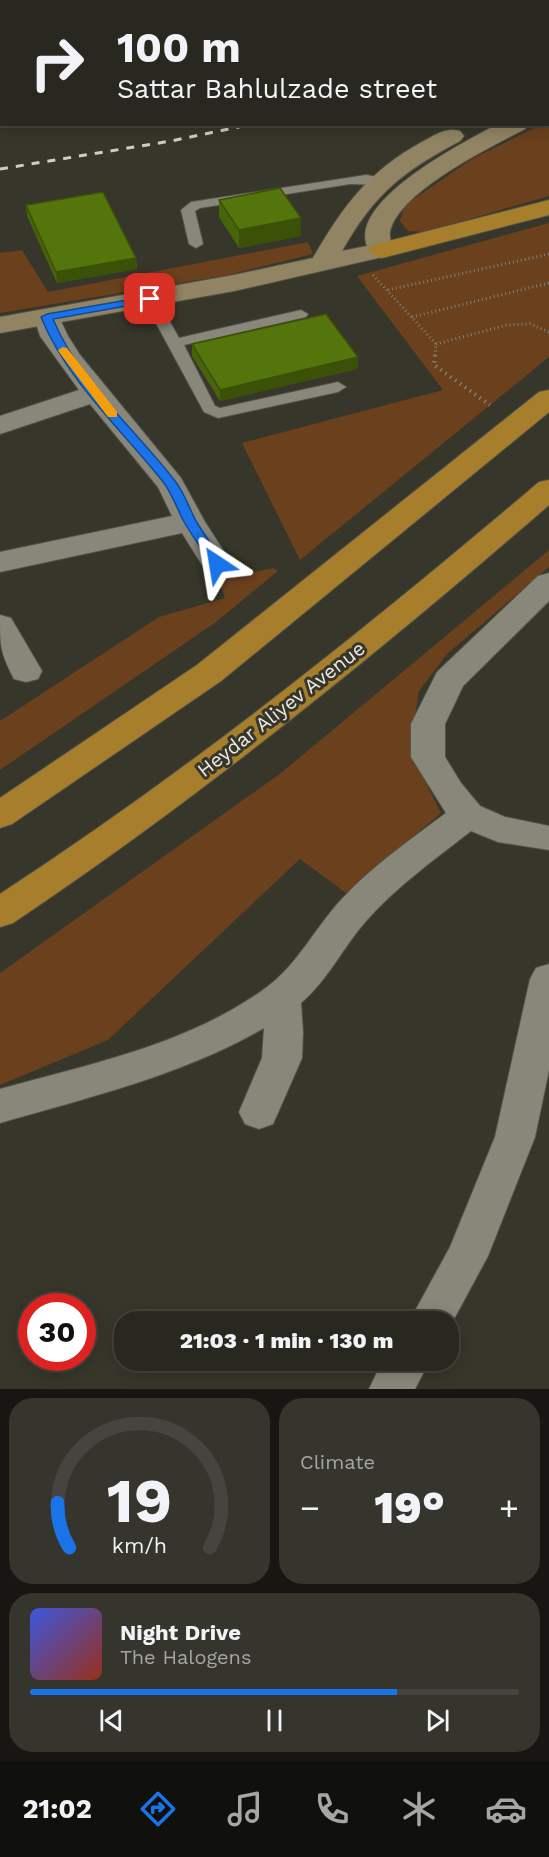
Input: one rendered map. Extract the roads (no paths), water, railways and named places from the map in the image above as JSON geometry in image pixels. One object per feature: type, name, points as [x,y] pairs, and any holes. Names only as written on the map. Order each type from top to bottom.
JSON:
[{"type":"highway","points":[[376,261],[549,207]]},
{"type":"highway","points":[[0,815],[208,673],[549,398]]},
{"type":"highway","name":"Heydar Aliyev Avenue","points":[[0,913],[62,873],[276,717],[415,604],[549,489]]},
{"type":"main road","points":[[322,264],[364,198],[381,182],[404,163],[471,126]]},
{"type":"main road","points":[[0,325],[150,299],[322,264],[376,261],[379,225],[402,196],[428,175],[458,156],[513,126]]},
{"type":"street","points":[[47,317],[54,336],[70,360],[171,484],[190,522],[217,564]]},
{"type":"street","points":[[0,425],[96,393]]},
{"type":"street","points":[[0,562],[190,522]]},
{"type":"street","points":[[548,845],[498,829],[468,815],[449,792],[428,757],[428,724],[449,680],[549,583]]},
{"type":"street","points":[[0,626],[26,671]]},
{"type":"street","points":[[0,1106],[187,1050],[235,1027],[281,998],[313,963],[353,911],[394,871],[468,815]]},
{"type":"street","points":[[436,1311],[467,1256],[515,1137],[549,979]]},
{"type":"street","points":[[259,1112],[282,1058],[284,1032],[281,998]]},
{"type":"lane","points":[[196,244],[188,210],[196,206],[350,180],[366,178],[381,182]]},
{"type":"lane","points":[[150,299],[209,408],[218,413],[338,387]]},
{"type":"lane","points":[[175,343],[301,314]]},
{"type":"railway","points":[[0,169],[171,141],[243,126]]}]
